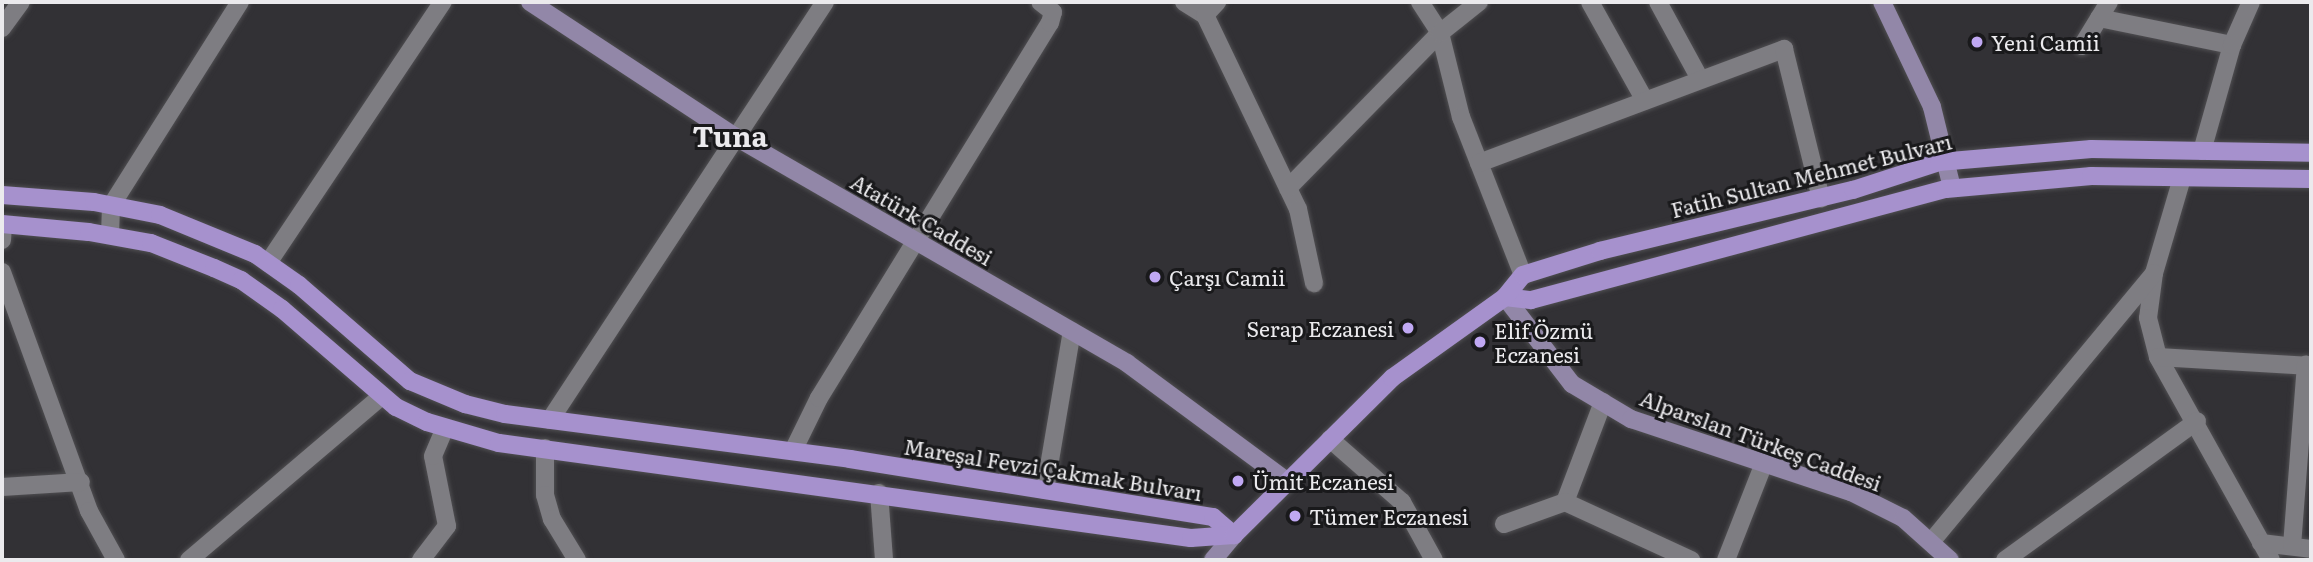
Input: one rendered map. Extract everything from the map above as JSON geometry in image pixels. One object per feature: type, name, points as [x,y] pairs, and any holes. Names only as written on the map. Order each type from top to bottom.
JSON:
[{"type":"main road","name":"Fatih Sultan Mehmet Bulvarı","points":[[1523,275],[1821,198],[1947,161],[2045,151],[2311,153]]},
{"type":"main road","points":[[1505,297],[1531,300],[1952,188],[2036,178],[2311,179]]},
{"type":"main road","name":"Mareşal Fevzi Çakmak Bulvarı","points":[[2,195],[111,206],[160,215],[268,263],[410,381],[465,404],[550,420],[793,451],[1213,517],[1234,536]]},
{"type":"main road","points":[[2,230],[110,235],[151,243],[242,280],[382,396],[445,428],[499,443],[879,493],[1191,538],[1234,536],[1392,378],[1505,297],[1523,275]]},
{"type":"street","points":[[2,29],[22,2]]},
{"type":"street","points":[[110,235],[111,206],[240,2]]},
{"type":"street","points":[[268,263],[443,2]]},
{"type":"street","name":"Atatürk Caddesi","points":[[530,2],[734,136],[1127,363],[1287,482]]},
{"type":"street","points":[[550,420],[734,136],[825,2]]},
{"type":"street","points":[[793,451],[819,398],[918,242],[1050,23],[1054,12],[1040,2]]},
{"type":"street","points":[[1184,2],[1211,8],[1298,209],[1314,283]]},
{"type":"street","points":[[1420,2],[1440,33],[1461,117],[1523,275]]},
{"type":"street","points":[[1288,188],[1440,33],[1479,2]]},
{"type":"street","points":[[1590,2],[1645,101]]},
{"type":"street","points":[[1658,2],[1700,79]]},
{"type":"street","points":[[1882,2],[1932,107],[1952,188]]},
{"type":"street","points":[[2082,46],[2109,2]]},
{"type":"street","points":[[2202,151],[2232,45],[2251,2]]},
{"type":"street","points":[[2099,18],[2232,45]]},
{"type":"street","points":[[1479,163],[1784,49],[1821,198]]},
{"type":"street","points":[[2182,178],[2154,273],[2148,318],[2158,357],[2197,421],[2271,560]]},
{"type":"street","points":[[2,272],[81,482],[89,511],[116,560]]},
{"type":"street","points":[[1931,542],[2154,273]]},
{"type":"street","name":"Alparslan Türkeş Caddesi","points":[[1505,297],[1572,384],[1631,419],[1851,492],[1903,518],[1950,560]]},
{"type":"street","points":[[1045,490],[1072,331]]},
{"type":"street","points":[[2158,357],[2308,365],[2292,547]]},
{"type":"street","points":[[189,560],[382,396]]},
{"type":"street","points":[[1565,502],[1603,402]]},
{"type":"street","points":[[2005,560],[2197,421]]},
{"type":"street","points":[[421,560],[447,526],[433,456],[445,428]]},
{"type":"street","points":[[1330,439],[1402,502],[1434,560]]},
{"type":"street","points":[[545,448],[545,495],[552,519],[577,560]]},
{"type":"street","points":[[1726,560],[1764,463]]},
{"type":"street","points":[[2,487],[81,482]]},
{"type":"street","points":[[879,493],[884,560]]},
{"type":"street","points":[[1504,524],[1565,502],[1691,560]]},
{"type":"street","points":[[1213,560],[1234,536]]},
{"type":"street","points":[[2261,543],[2311,549]]},
{"type":"place","name":"Yeni Camii","points":[[1977,42]]},
{"type":"place","name":"Çarşı Camii","points":[[1155,277]]},
{"type":"place","name":"Serap Eczanesi","points":[[1408,328]]},
{"type":"place","name":"Elif Özmü Eczanesi","points":[[1480,342]]},
{"type":"place","name":"Ümit Eczanesi","points":[[1238,481]]},
{"type":"place","name":"Tümer Eczanesi","points":[[1295,516]]},
{"type":"district","name":"Tuna","points":[[730,135]]}]
